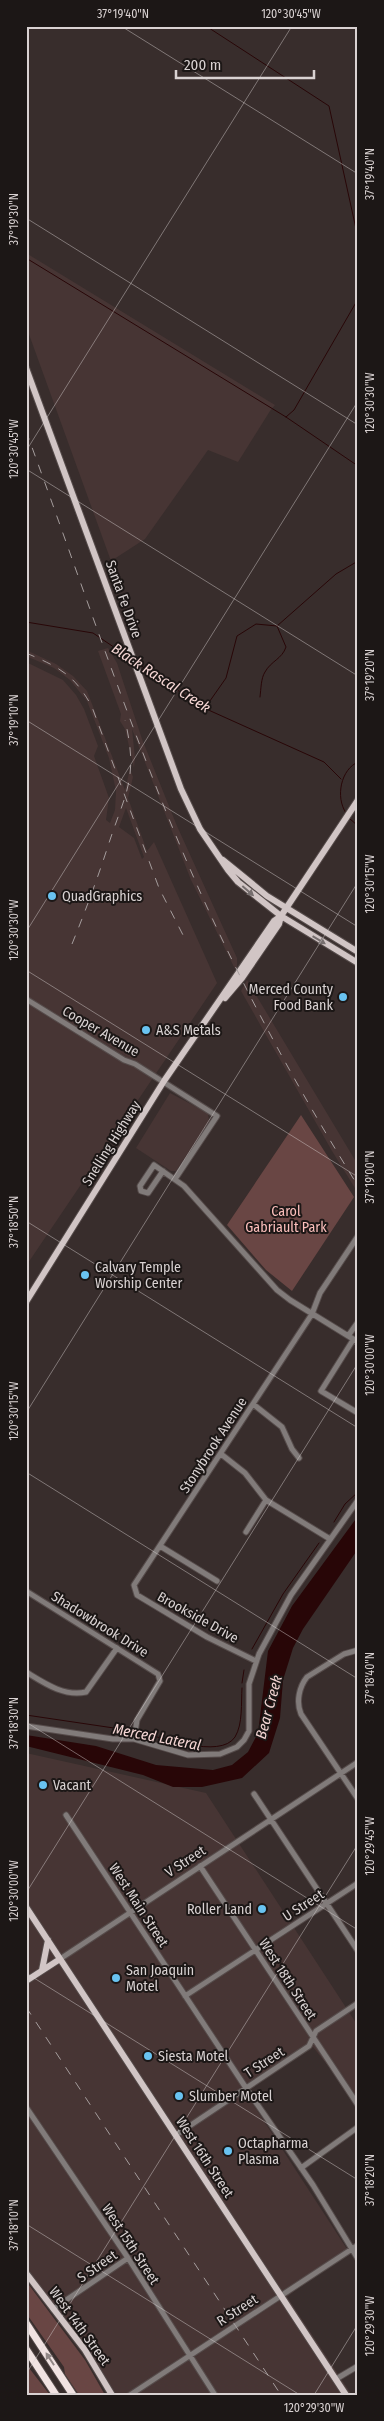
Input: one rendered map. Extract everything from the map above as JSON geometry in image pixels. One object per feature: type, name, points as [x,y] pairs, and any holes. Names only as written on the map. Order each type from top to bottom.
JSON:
[{"type":"highway","points":[[26,2323],[73,2395]]},
{"type":"highway","points":[[26,2349],[56,2395]]},
{"type":"main road","name":"Santa Fe Drive","points":[[26,368],[187,803],[200,829],[228,870],[247,890],[281,916],[358,963]]},
{"type":"main road","name":"Snelling Highway","points":[[26,1302],[164,1081],[222,1000],[274,921],[286,909],[358,800]]},
{"type":"main road","name":"Santa Fe Drive","points":[[222,859],[286,909],[358,952]]},
{"type":"main road","name":"West 16th Street","points":[[26,1907],[346,2395]]},
{"type":"main road","points":[[42,1970],[48,1940]]},
{"type":"main road","name":"V Street","points":[[26,1981],[60,1959]]},
{"type":"main road","name":"West 14th Street","points":[[26,2273],[85,2350],[112,2395]]},
{"type":"street","name":"Cooper Avenue","points":[[26,999],[164,1081],[217,1116],[175,1179]]},
{"type":"street","points":[[163,1171],[148,1193],[141,1191],[140,1186],[154,1165],[163,1171],[175,1179],[184,1186],[269,1282],[290,1300],[353,1339]]},
{"type":"street","name":"Stonybrook Avenue","points":[[133,1588],[312,1314],[320,1293],[358,1236]]},
{"type":"street","points":[[358,1322],[353,1339],[321,1391],[358,1413]]},
{"type":"street","points":[[253,1404],[282,1427],[292,1449],[299,1458]]},
{"type":"street","points":[[221,1454],[245,1473],[266,1500],[330,1540]]},
{"type":"street","points":[[246,1532],[266,1500]]},
{"type":"street","points":[[26,1726],[113,1740],[134,1736],[194,1755],[220,1754],[237,1747],[244,1740],[250,1726],[249,1684],[256,1661],[290,1596],[358,1500]]},
{"type":"street","points":[[160,1546],[217,1582]]},
{"type":"street","name":"Brookside Drive","points":[[133,1588],[137,1595],[207,1637],[256,1661]]},
{"type":"street","name":"Shadowbrook Drive","points":[[26,1591],[155,1671],[161,1678],[134,1727],[134,1736]]},
{"type":"street","points":[[26,1672],[54,1689],[80,1693],[86,1692],[118,1648]]},
{"type":"street","points":[[358,1650],[344,1654],[307,1677],[298,1703],[299,1708],[358,1799]]},
{"type":"street","name":"V Street","points":[[60,1959],[358,1762]]},
{"type":"street","points":[[254,1794],[358,1951]]},
{"type":"street","name":"West Main Street","points":[[66,1814],[246,2088],[301,2168],[358,2258]]},
{"type":"street","name":"West 18th Street","points":[[200,1866],[358,2105]]},
{"type":"street","name":"U Street","points":[[185,1996],[358,1883]]},
{"type":"street","name":"T Street","points":[[176,2135],[309,2046],[316,2031],[358,2003]]},
{"type":"street","name":"West 15th Street","points":[[26,2106],[128,2258],[216,2395]]},
{"type":"street","points":[[301,2168],[358,2127]]},
{"type":"street","name":"R Street","points":[[130,2395],[358,2245]]},
{"type":"street","name":"S Street","points":[[53,2309],[128,2258]]},
{"type":"street","points":[[336,2380],[358,2366]]},
{"type":"shaded area","points":[[26,253],[275,405],[238,462],[208,450],[145,539],[111,561],[26,326]]},
{"type":"shaded area","points":[[108,648],[117,663],[142,739],[177,826],[237,958],[237,967],[235,969],[191,880],[132,729],[135,758],[134,768],[125,729],[120,721],[121,714],[98,651]]},
{"type":"shaded area","points":[[26,650],[56,664],[73,676],[87,691],[125,790],[130,769],[133,777],[128,798],[147,851],[154,842],[217,983],[26,1266],[26,662],[63,680],[76,695],[84,709],[98,746],[94,756],[109,798],[106,820],[110,823],[115,810],[116,791],[109,758],[87,701],[70,680],[54,668],[26,656]],"holes":[[[126,808],[144,857],[142,859],[134,838],[119,827]]]},
{"type":"shaded area","points":[[247,980],[358,1165],[358,1193],[241,991]]},
{"type":"shaded area","points":[[170,1093],[208,1113],[209,1121],[176,1171],[171,1171],[136,1148]]},
{"type":"shaded area","points":[[26,1753],[206,1793],[358,2026],[358,2103],[313,2047],[245,2092],[347,2249],[287,2297],[352,2395],[117,2395],[26,2276]]},
{"type":"green space","name":"Carol Gabriault Park","points":[[301,1115],[354,1197],[292,1291],[266,1270],[227,1225]]},
{"type":"green space","points":[[26,2281],[85,2360],[105,2395],[79,2395],[65,2374],[64,2367],[26,2313]]},
{"type":"green space","points":[[26,2363],[29,2368],[50,2395],[26,2395]]},
{"type":"water","name":"Bear Creek","points":[[358,1516],[358,1549],[303,1629],[293,1648],[283,1680],[280,1718],[269,1753],[242,1778],[202,1787],[173,1787],[143,1775],[26,1746],[26,1735],[96,1746],[156,1765],[213,1770],[232,1765],[248,1752],[258,1733],[268,1651],[292,1606]]},
{"type":"waterway","points":[[206,26],[329,106],[358,238]]},
{"type":"waterway","points":[[26,258],[286,417],[358,466]]},
{"type":"waterway","points":[[286,417],[294,410],[358,299]]},
{"type":"waterway","points":[[205,708],[226,678],[237,636],[256,624],[277,626],[336,574],[358,561]]},
{"type":"waterway","name":"Black Rascal Creek","points":[[26,622],[93,633],[130,658]]},
{"type":"waterway","points":[[260,697],[261,684],[267,668],[282,654],[286,647],[277,626]]},
{"type":"waterway","name":"Black Rascal Creek","points":[[137,663],[204,708],[324,762],[341,779]]},
{"type":"waterway","points":[[346,813],[340,792],[347,771],[358,762]]},
{"type":"waterway","points":[[349,818],[358,826]]},
{"type":"waterway","name":"Merced Lateral","points":[[334,1522],[345,1504],[358,1492]]},
{"type":"waterway","name":"Merced Lateral","points":[[252,1649],[283,1594],[319,1543]]},
{"type":"waterway","name":"Merced Lateral","points":[[242,1683],[244,1670]]},
{"type":"waterway","name":"Merced Lateral","points":[[138,1732],[203,1747],[227,1744],[238,1732],[242,1688]]},
{"type":"waterway","name":"Merced Lateral","points":[[26,1715],[134,1731]]},
{"type":"railway","points":[[26,431],[102,644],[162,803],[184,855],[243,982],[265,1024],[310,1106],[358,1186]]},
{"type":"railway","points":[[26,653],[65,673],[86,696],[92,707],[159,888],[183,935]]},
{"type":"railway","points":[[72,944],[125,798],[131,757],[125,720]]},
{"type":"railway","points":[[26,2007],[281,2395]]},
{"type":"place","name":"QuadGraphics","points":[[52,896]]},
{"type":"place","name":"Merced County Food Bank","points":[[343,997]]},
{"type":"place","name":"A&S Metals","points":[[146,1030]]},
{"type":"place","name":"Calvary Temple Worship Center","points":[[85,1275]]},
{"type":"place","name":"Vacant","points":[[43,1785]]},
{"type":"place","name":"Roller Land","points":[[262,1909]]},
{"type":"place","name":"San Joaquin Motel","points":[[116,1978]]},
{"type":"place","name":"Siesta Motel","points":[[148,2056]]},
{"type":"place","name":"Slumber Motel","points":[[179,2096]]},
{"type":"place","name":"Octapharma Plasma","points":[[228,2151]]}]
